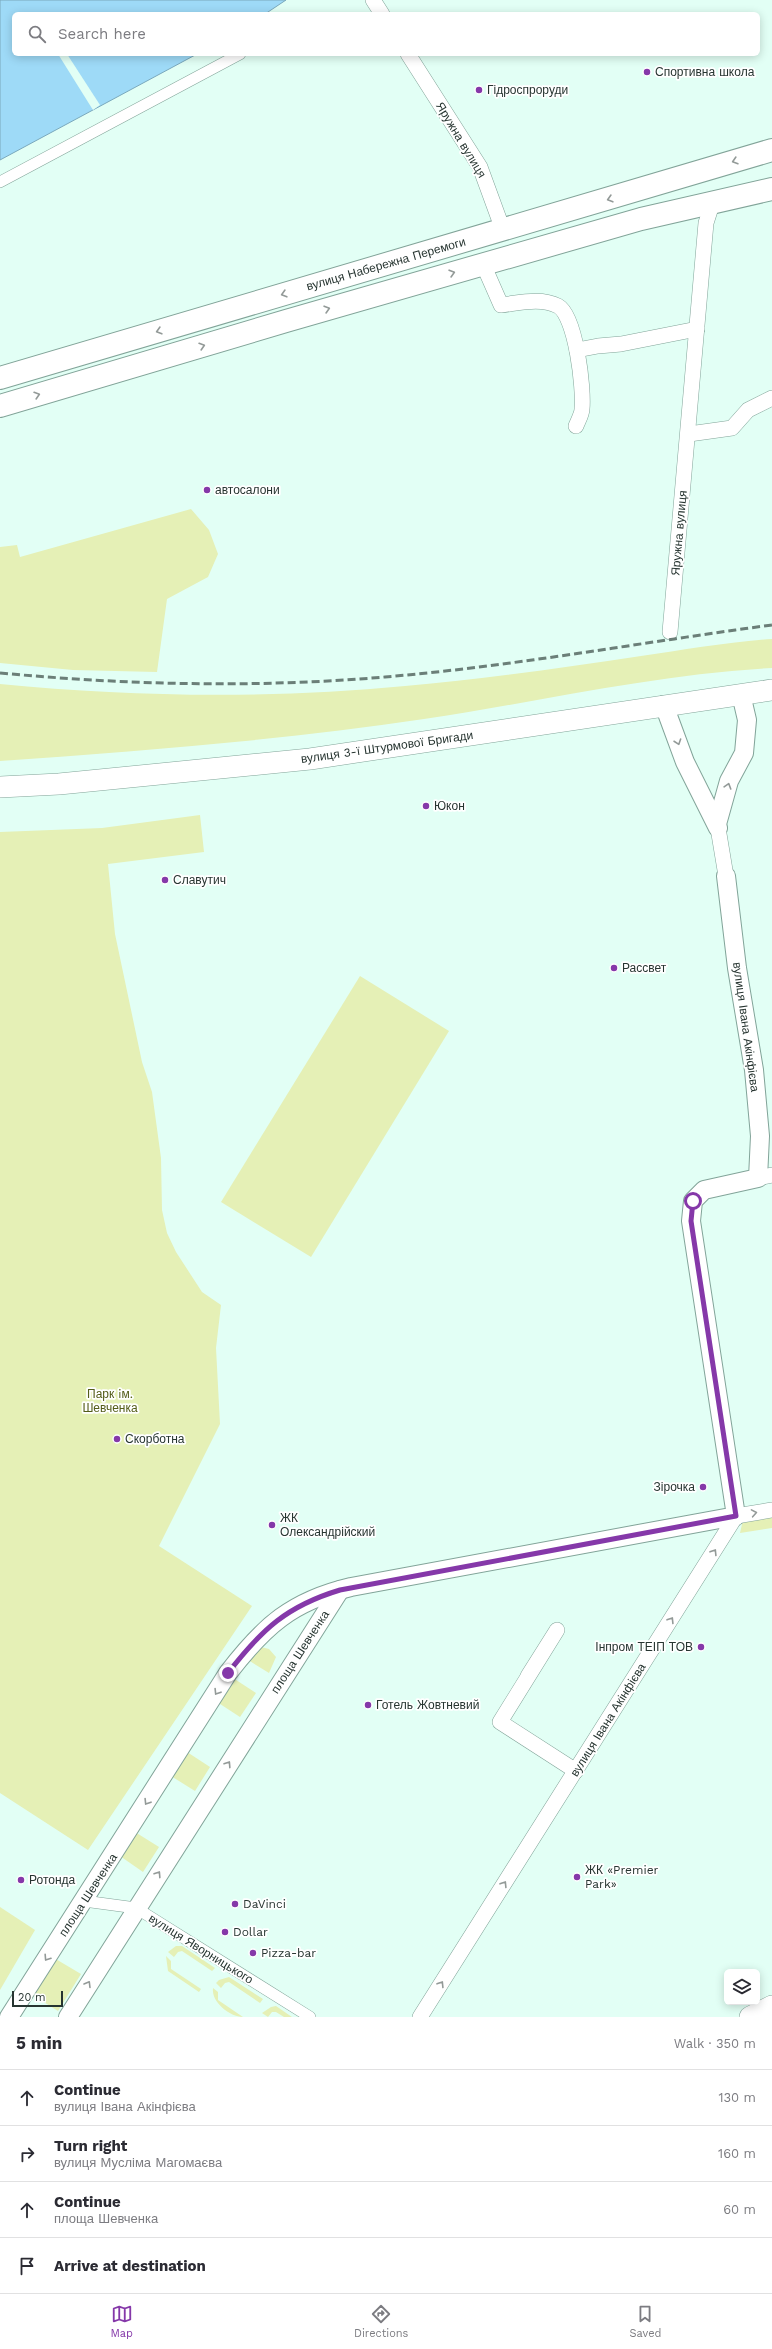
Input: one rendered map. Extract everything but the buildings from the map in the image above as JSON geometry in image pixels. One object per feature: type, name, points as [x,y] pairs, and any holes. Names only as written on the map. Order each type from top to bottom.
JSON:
[{"type":"main road","name":"вулиця Набережна Перемоги","points":[[0,378],[772,150]]},
{"type":"main road","points":[[0,406],[482,264],[641,219],[713,201],[772,189]]},
{"type":"main road","name":"вулиця 3-ї Штурмової Бригади","points":[[0,787],[74,783],[310,759],[772,690]]},
{"type":"main road","points":[[750,2017],[772,2006]]},
{"type":"street","points":[[373,0],[381,12]]},
{"type":"street","points":[[0,182],[236,56]]},
{"type":"street","name":"Яружна вулиця","points":[[409,56],[480,167],[503,230]]},
{"type":"street","name":"Яружна вулиця","points":[[670,632],[689,434],[706,223],[713,201]]},
{"type":"street","points":[[482,264],[501,305],[533,300],[558,306],[566,313],[577,350],[582,409],[576,426]]},
{"type":"street","points":[[577,350],[621,344],[697,329]]},
{"type":"street","points":[[689,434],[732,428],[748,410],[772,398]]},
{"type":"street","points":[[718,826],[729,781],[744,753],[747,720],[741,694]]},
{"type":"street","points":[[664,705],[685,762],[718,826],[726,876]]},
{"type":"street","name":"вулиця Івана Акінфієва","points":[[726,876],[738,968],[754,1070],[765,1177]]},
{"type":"street","points":[[736,1516],[691,1221],[693,1201],[698,1194],[710,1188],[765,1177]]},
{"type":"street","points":[[340,1590],[772,1510]]},
{"type":"street","name":"вулиця Івана Акінфієва","points":[[420,2017],[736,1516]]},
{"type":"street","name":"площа Шевченка","points":[[9,2017],[228,1673],[244,1652],[261,1634],[289,1611],[312,1600],[340,1590]]},
{"type":"street","name":"площа Шевченка","points":[[68,2017],[136,1908],[340,1590]]},
{"type":"street","points":[[528,1676],[557,1630],[500,1722],[576,1770]]},
{"type":"street","name":"вулиця Яворницького","points":[[84,1901],[136,1908],[310,2017]]},
{"type":"green space","points":[[191,509],[209,530],[218,554],[208,577],[167,599],[157,672],[73,670],[0,663],[0,547],[17,545],[20,557]]},
{"type":"green space","points":[[772,639],[772,668],[728,671],[641,682],[424,719],[319,733],[160,749],[0,761],[0,684],[101,692],[152,694],[253,695],[304,693],[354,690],[494,677],[723,644]]},
{"type":"green space","name":"Парк iм. Шевченка","points":[[200,815],[204,852],[108,864],[115,934],[142,1062],[152,1092],[161,1158],[162,1210],[167,1233],[176,1252],[202,1292],[221,1305],[216,1348],[220,1424],[159,1546],[252,1606],[88,1850],[0,1793],[0,832],[102,828]]},
{"type":"green space","points":[[360,976],[449,1031],[311,1257],[221,1202]]},
{"type":"green space","points":[[772,1516],[772,1528],[740,1533],[743,1520]]},
{"type":"green space","points":[[261,1647],[269,1649],[276,1657],[269,1673],[245,1658]]},
{"type":"green space","points":[[233,1678],[256,1693],[240,1717],[217,1702]]},
{"type":"green space","points":[[187,1752],[210,1767],[195,1791],[171,1776]]},
{"type":"green space","points":[[135,1832],[159,1847],[143,1872],[120,1856]]},
{"type":"green space","points":[[0,1907],[35,1930],[0,1990]]},
{"type":"green space","points":[[176,1946],[182,1946],[215,1968],[212,1971],[182,1951],[178,1952],[174,1957],[168,1952]]},
{"type":"green space","points":[[166,1956],[171,1961],[171,1969],[201,1989],[199,1992],[168,1971]]},
{"type":"green space","points":[[54,1958],[81,1974],[58,2011],[31,1994]]},
{"type":"green space","points":[[229,1977],[263,1999],[260,2003],[229,1982],[225,1983],[221,1988],[216,1983],[219,1980]]},
{"type":"green space","points":[[213,1988],[218,1992],[218,2000],[243,2017],[227,2012],[222,2008],[215,1998]]},
{"type":"green space","points":[[276,2006],[292,2017],[284,2017],[276,2012],[272,2012],[268,2017],[262,2013],[271,2007]]},
{"type":"water","points":[[0,0],[286,0],[268,12],[12,12],[12,56],[193,56],[0,160]]},
{"type":"pier","points":[[59,56],[68,56],[100,105],[93,110]]},
{"type":"railway","points":[[0,673],[96,680],[192,684],[289,683],[385,677],[482,667],[772,625]]},
{"type":"place","name":"Спортивна школа","points":[[647,72]]},
{"type":"place","name":"Гідроспроруди","points":[[479,90]]},
{"type":"place","name":"автосалони","points":[[207,490]]},
{"type":"place","name":"Юкон","points":[[426,806]]},
{"type":"place","name":"Славутич","points":[[165,880]]},
{"type":"place","name":"Рассвет","points":[[614,968]]},
{"type":"place","name":"Скорботна","points":[[117,1439]]},
{"type":"place","name":"Зірочка","points":[[703,1487]]},
{"type":"place","name":"ЖК Олександрійский","points":[[272,1525]]},
{"type":"place","name":"Інпром ТЕІП ТОВ","points":[[701,1647]]},
{"type":"place","name":"Готель Жовтневий","points":[[368,1705]]},
{"type":"place","name":"ЖК «Premier Park»","points":[[577,1877]]},
{"type":"place","name":"Ротонда","points":[[21,1880]]},
{"type":"place","name":"DaVinci","points":[[235,1904]]},
{"type":"place","name":"Dollar","points":[[225,1932]]},
{"type":"place","name":"Pizza-bar","points":[[253,1953]]},
{"type":"route","points":[[228,1673],[244,1652],[279,1618],[299,1605],[325,1594],[351,1587],[736,1516],[691,1221],[693,1201]]}]
